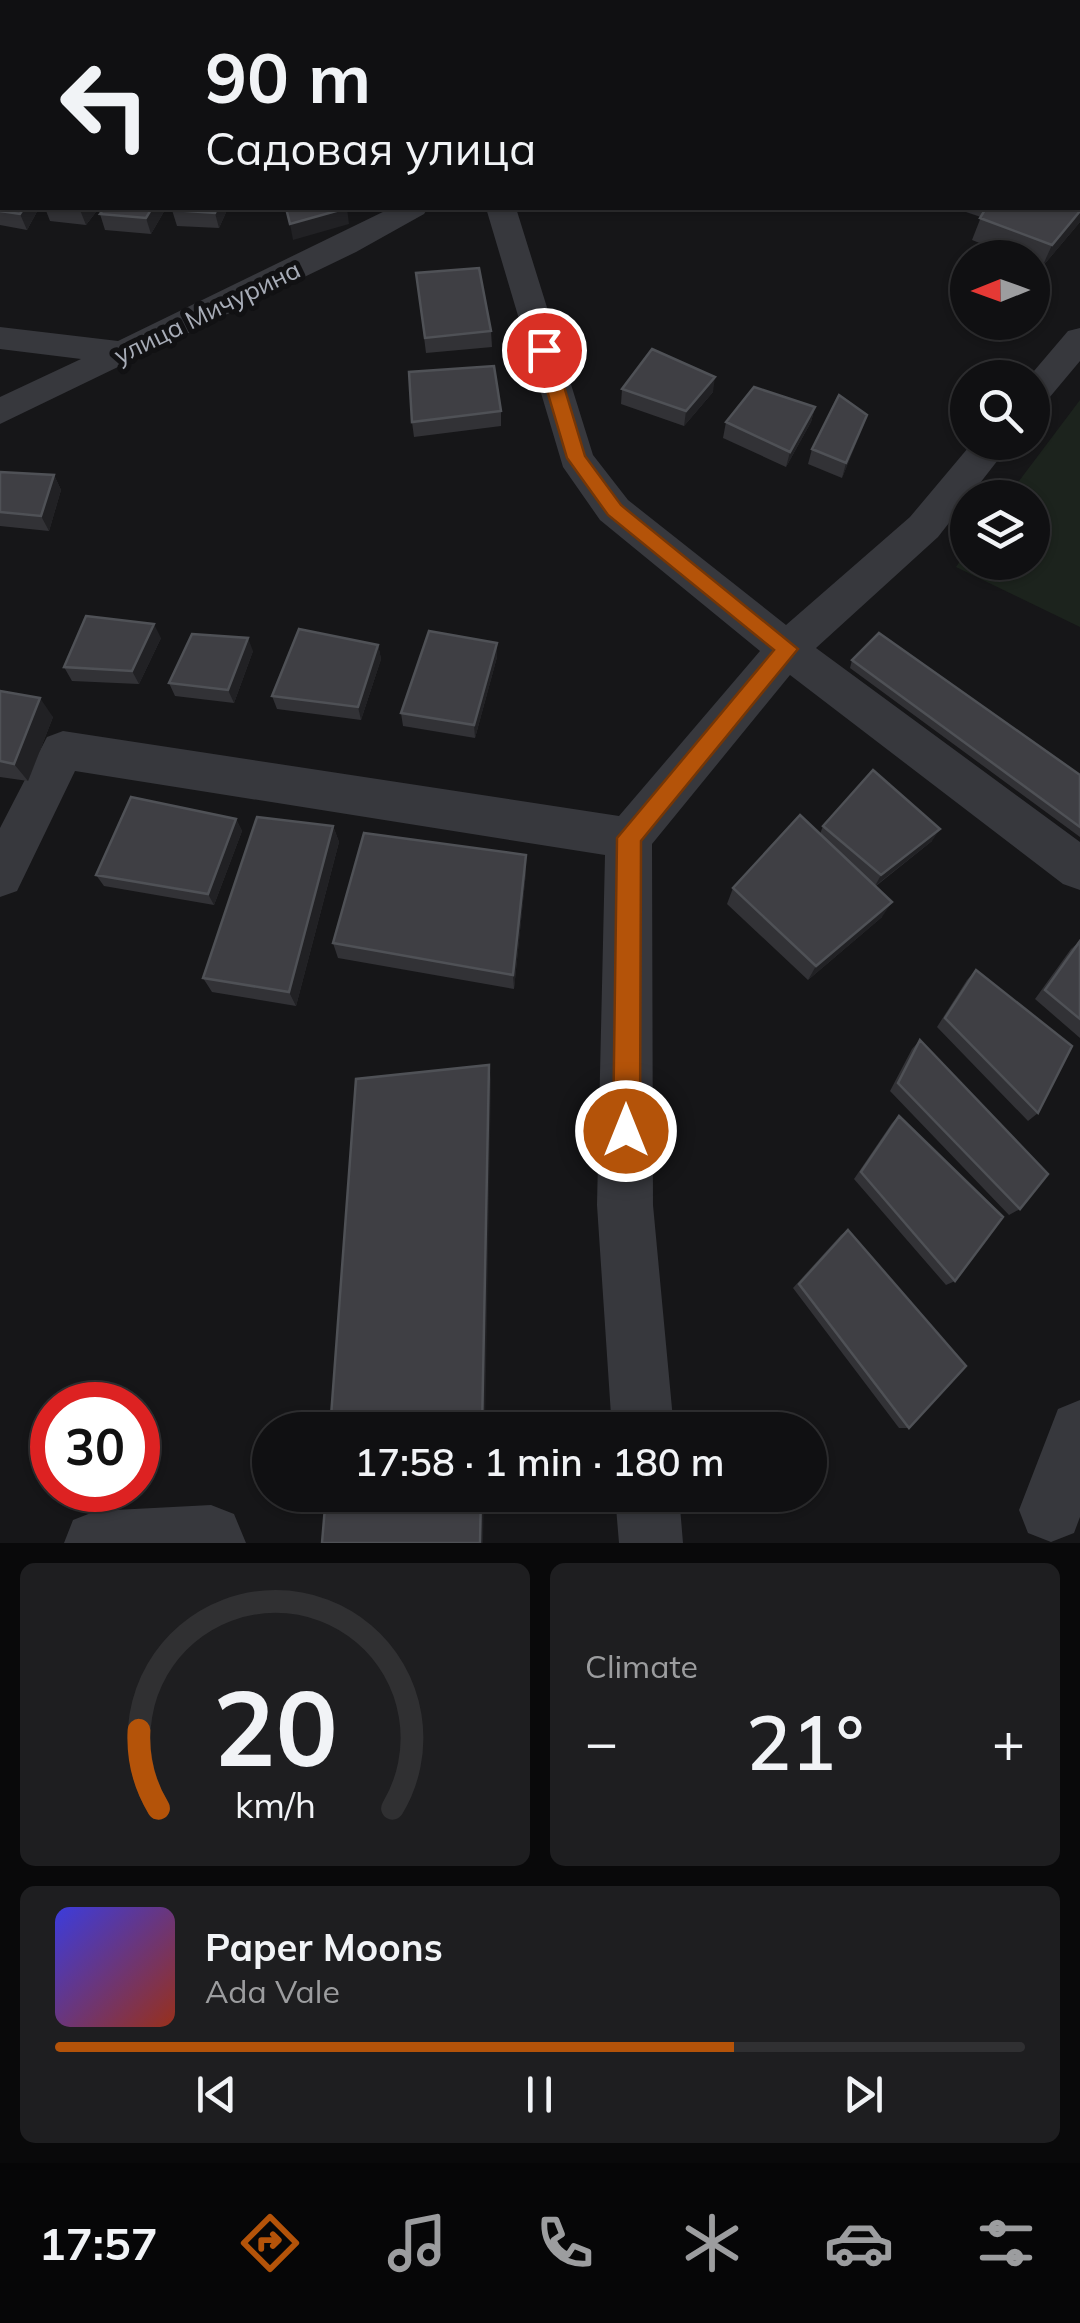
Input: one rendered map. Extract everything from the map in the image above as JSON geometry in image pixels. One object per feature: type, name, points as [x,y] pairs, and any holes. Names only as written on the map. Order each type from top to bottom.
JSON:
[{"type":"street","name":"улица Мичурина","points":[[0,412],[346,245],[409,210]]},
{"type":"street","points":[[502,210],[576,458],[614,510],[788,649],[1080,868]]},
{"type":"street","points":[[0,338],[124,352]]},
{"type":"street","points":[[1050,375],[1080,339]]},
{"type":"street","points":[[641,1412],[626,1205],[629,838],[788,649],[924,527],[979,460]]},
{"type":"street","points":[[0,876],[62,750],[629,838]]},
{"type":"street","points":[[1051,1510],[1080,1431]]},
{"type":"street","points":[[649,1512],[651,1543]]},
{"type":"street","points":[[96,1543],[212,1537],[214,1543]]},
{"type":"shaded area","points":[[1080,400],[1080,627],[983,580],[1050,580],[1050,480],[1020,480],[1035,460],[1050,460],[1050,440]]},
{"type":"building","points":[[103,210],[151,210],[146,218],[100,214]]},
{"type":"building","points":[[172,210],[216,210],[215,213]]},
{"type":"building","points":[[286,210],[340,210],[290,224]]},
{"type":"building","points":[[985,210],[1080,210],[1052,245],[1050,240],[1039,240],[980,218]]},
{"type":"building","points":[[479,268],[491,331],[425,338],[416,273]]},
{"type":"building","points":[[652,349],[715,377],[686,411],[622,389]]},
{"type":"building","points":[[494,366],[501,411],[412,422],[409,372]]},
{"type":"building","points":[[754,387],[815,407],[790,452],[726,422]]},
{"type":"building","points":[[839,395],[867,415],[846,463],[812,449]]},
{"type":"building","points":[[0,472],[54,475],[41,516],[0,512]]},
{"type":"building","points":[[86,616],[154,624],[132,671],[64,667]]},
{"type":"building","points":[[299,629],[378,645],[358,707],[272,696]]},
{"type":"building","points":[[429,631],[497,643],[474,725],[401,713]]},
{"type":"building","points":[[879,633],[1080,775],[1080,827],[852,660]]},
{"type":"building","points":[[192,634],[248,638],[228,690],[169,683]]},
{"type":"building","points":[[0,691],[40,698],[14,764],[0,761]]},
{"type":"building","points":[[873,770],[940,829],[881,875],[823,826]]},
{"type":"building","points":[[131,797],[236,819],[208,894],[96,875]]},
{"type":"building","points":[[800,815],[892,902],[816,966],[733,888]]},
{"type":"building","points":[[257,817],[333,826],[289,992],[203,978]]},
{"type":"building","points":[[364,833],[526,855],[513,975],[333,943]]},
{"type":"building","points":[[1080,941],[1080,1019],[1045,990]]},
{"type":"building","points":[[976,970],[1072,1046],[1038,1113],[945,1018]]},
{"type":"building","points":[[920,1040],[1048,1174],[1020,1209],[898,1083]]},
{"type":"building","points":[[489,1065],[482,1412],[331,1412],[356,1079]]},
{"type":"building","points":[[899,1116],[1003,1217],[955,1281],[861,1172]]},
{"type":"building","points":[[848,1230],[966,1366],[909,1428],[799,1284]]},
{"type":"building","points":[[325,1512],[481,1512],[480,1543],[322,1543]]},
{"type":"route","points":[[544,350],[576,458],[614,510],[788,649],[629,838],[626,1131]]}]
